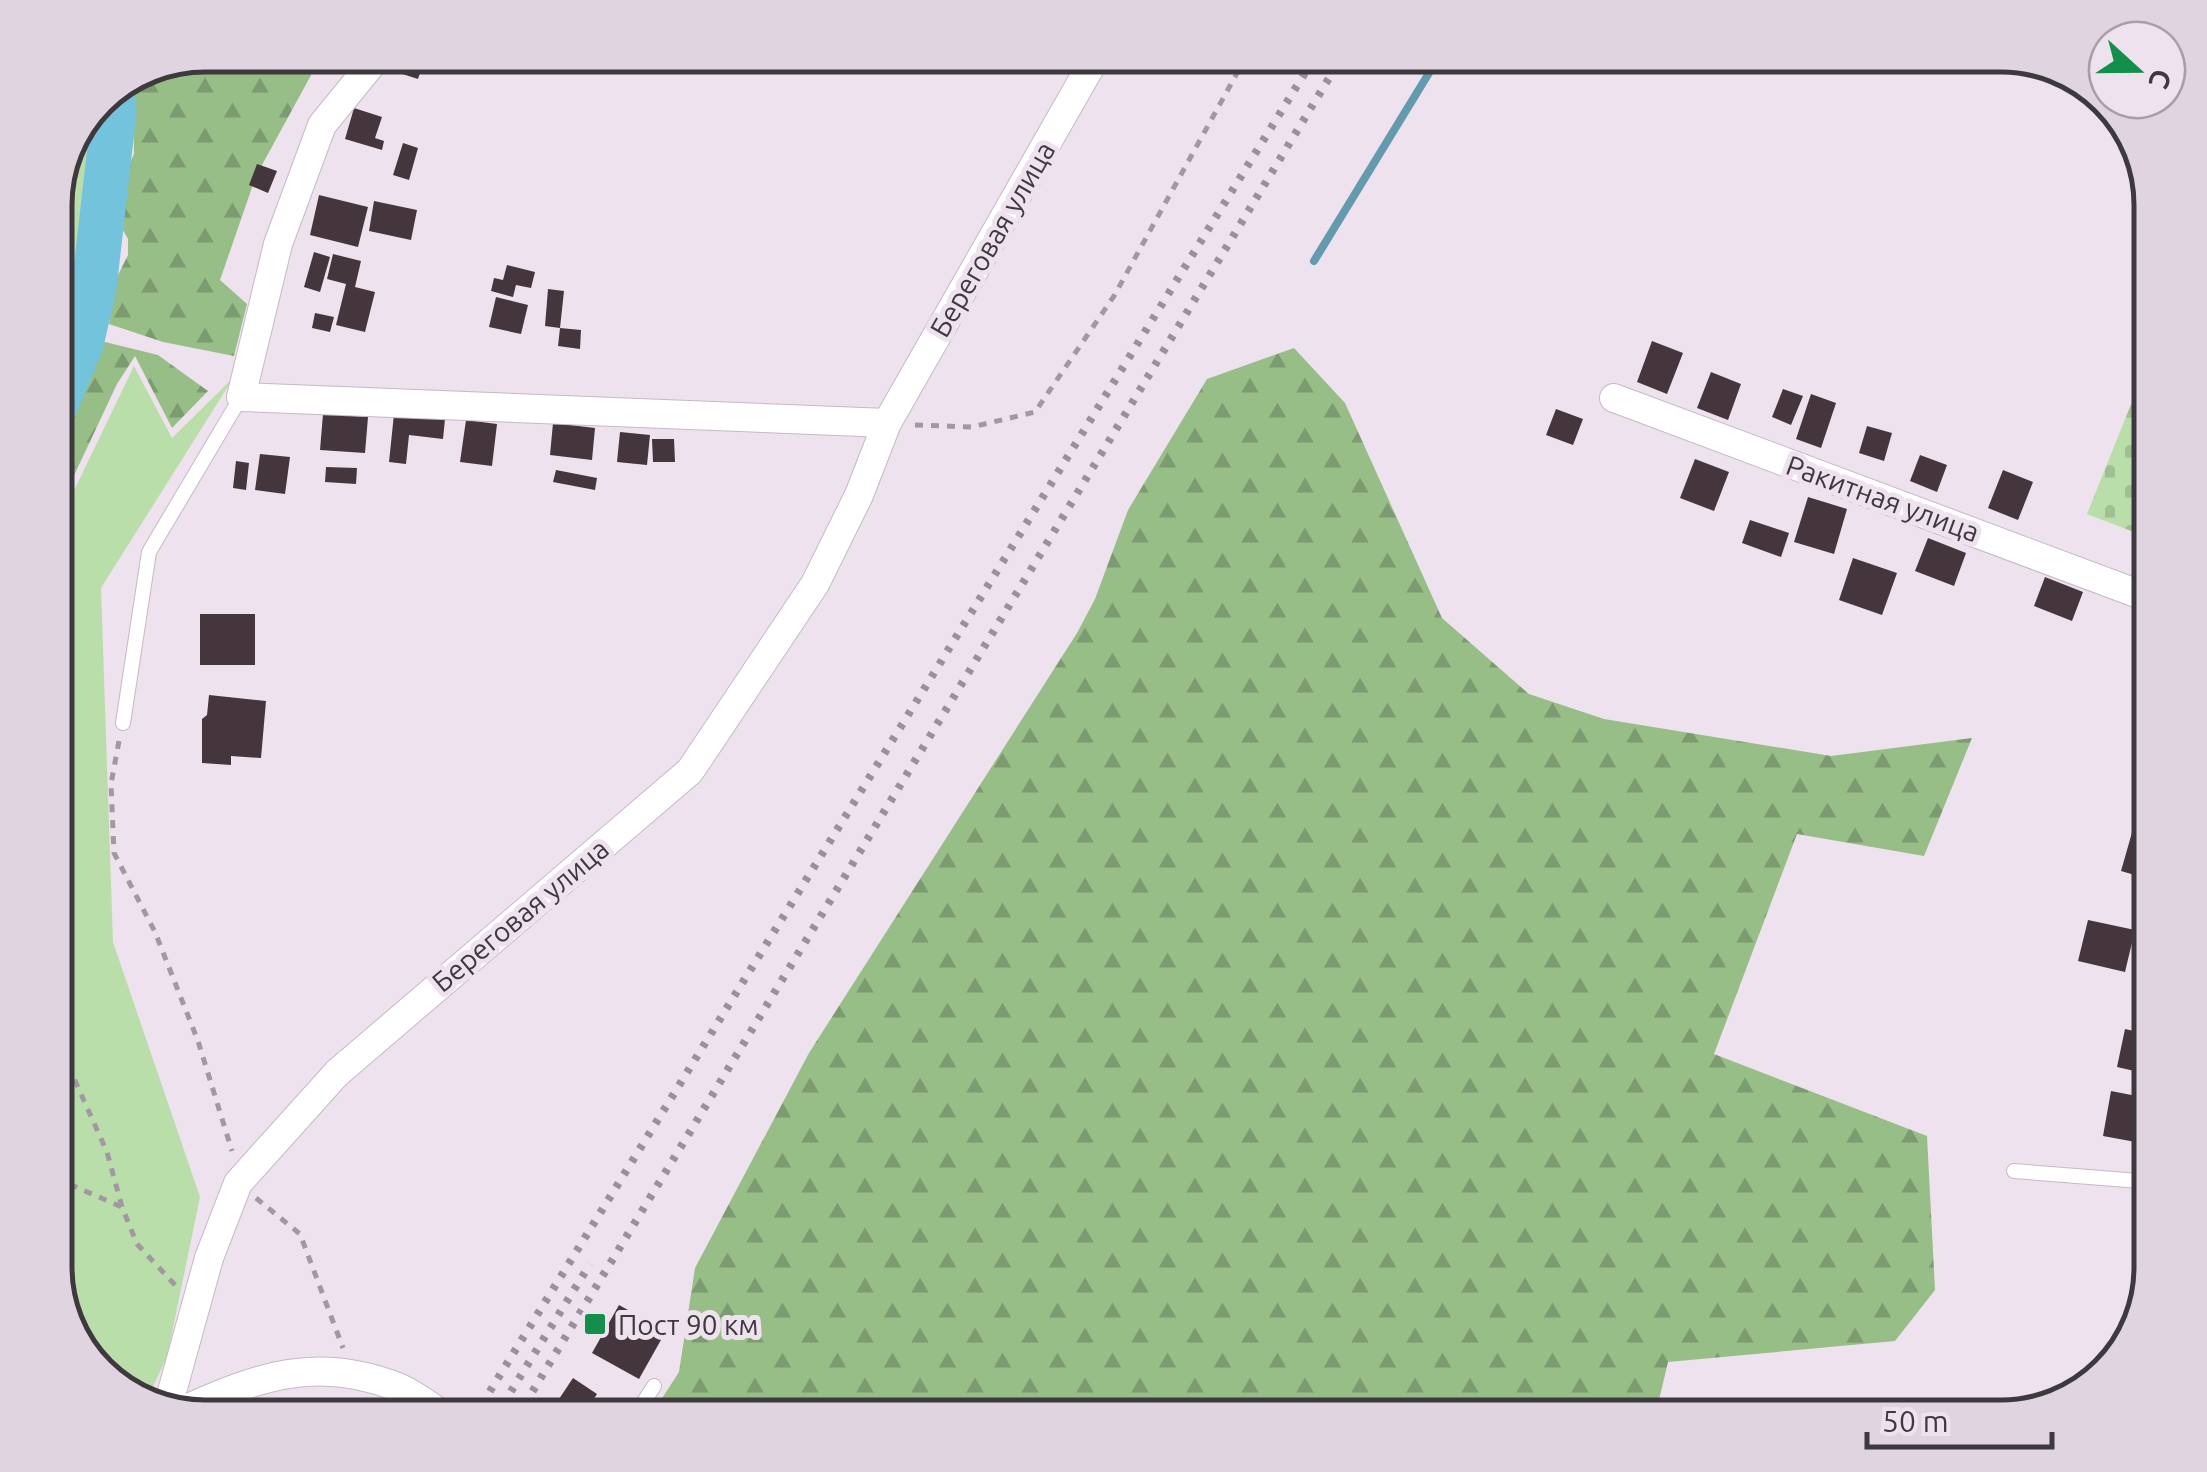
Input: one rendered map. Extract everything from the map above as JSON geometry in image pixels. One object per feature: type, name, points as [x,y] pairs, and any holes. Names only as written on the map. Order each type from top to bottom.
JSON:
[{"type":"street","points":[[365,72],[322,125],[278,244],[241,396],[887,423]]},
{"type":"street","name":"Береговая улица","points":[[171,1395],[209,1258],[238,1183],[337,1072],[690,770],[815,584],[860,495],[887,423],[1087,72]]},
{"type":"street","name":"Ракитная улица","points":[[1614,398],[2134,591]]},
{"type":"street","points":[[206,1400],[245,1382],[303,1370],[353,1376],[401,1388],[420,1400]]},
{"type":"lane","points":[[122,724],[149,552],[241,396]]},
{"type":"lane","points":[[2014,1171],[2134,1181]]},
{"type":"lane","points":[[645,1400],[654,1386]]},
{"type":"path","points":[[887,423],[972,427],[1035,412],[1114,296],[1238,72]]},
{"type":"path","points":[[122,724],[111,784],[114,853],[156,932],[198,1041],[230,1138],[238,1183],[300,1234],[353,1376]]},
{"type":"path","points":[[73,1075],[108,1152],[122,1208],[137,1244],[173,1280],[193,1320]]},
{"type":"path","points":[[73,1186],[122,1208]]},
{"type":"green space","points":[[205,72],[313,72],[256,176],[220,280],[247,304],[234,356],[163,342],[109,324],[116,279],[128,255],[128,239],[116,218],[125,173],[134,154],[133,94],[139,90],[163,80]]},
{"type":"green space","points":[[101,123],[73,325],[73,197],[86,147]]},
{"type":"green space","points":[[97,340],[158,355],[208,391],[172,428],[135,356],[117,384],[73,478],[73,398]]},
{"type":"green space","points":[[1294,348],[1345,403],[1442,618],[1529,694],[1604,719],[1831,756],[1972,738],[1924,856],[1797,834],[1714,1054],[1927,1136],[1935,1290],[1895,1341],[1668,1362],[1659,1400],[661,1400],[679,1372],[695,1268],[809,1053],[1077,633],[1095,599],[1128,510],[1207,379]]},
{"type":"green space","points":[[134,366],[172,438],[234,377],[101,588],[113,942],[200,1197],[167,1357],[152,1388],[118,1367],[90,1333],[75,1293],[73,1275],[73,493]]},
{"type":"green space","points":[[2134,397],[2134,532],[2087,514]]},
{"type":"building","points":[[396,72],[420,72],[418,79]]},
{"type":"building","points":[[354,108],[382,117],[375,138],[384,141],[382,150],[345,139]]},
{"type":"building","points":[[403,143],[418,148],[409,180],[393,175]]},
{"type":"building","points":[[257,164],[277,171],[268,193],[249,185]]},
{"type":"building","points":[[319,195],[368,207],[358,247],[310,235]]},
{"type":"building","points":[[374,201],[417,210],[411,240],[369,231]]},
{"type":"building","points":[[314,252],[330,257],[320,292],[304,287]]},
{"type":"building","points":[[333,254],[361,261],[355,287],[375,292],[365,332],[336,325],[346,284],[327,279]]},
{"type":"building","points":[[507,265],[535,272],[531,288],[516,285],[513,297],[491,291],[494,278],[503,280]]},
{"type":"building","points":[[548,289],[564,291],[560,328],[545,326]]},
{"type":"building","points":[[496,297],[528,305],[521,334],[489,327]]},
{"type":"building","points":[[315,313],[334,317],[330,332],[312,328]]},
{"type":"building","points":[[560,328],[581,330],[580,349],[558,346]]},
{"type":"building","points":[[1652,341],[1683,353],[1667,394],[1637,382]]},
{"type":"building","points":[[1711,372],[1741,384],[1728,420],[1697,408]]},
{"type":"building","points":[[1783,389],[1803,396],[1791,425],[1772,417]]},
{"type":"building","points":[[1811,394],[1836,403],[1821,448],[1796,439]]},
{"type":"building","points":[[1556,409],[1583,419],[1573,445],[1546,435]]},
{"type":"building","points":[[323,414],[368,417],[365,453],[320,450]]},
{"type":"building","points":[[394,414],[445,419],[443,439],[409,435],[406,464],[389,462]]},
{"type":"building","points":[[466,420],[497,424],[492,466],[460,462]]},
{"type":"building","points":[[553,423],[595,428],[592,460],[550,455]]},
{"type":"building","points":[[1867,426],[1892,433],[1884,461],[1859,453]]},
{"type":"building","points":[[620,432],[650,435],[647,465],[617,462]]},
{"type":"building","points":[[652,439],[674,439],[675,462],[653,462]]},
{"type":"building","points":[[260,454],[290,457],[285,494],[255,490]]},
{"type":"building","points":[[1920,455],[1947,465],[1937,492],[1910,481]]},
{"type":"building","points":[[1695,459],[1729,472],[1714,511],[1680,498]]},
{"type":"building","points":[[236,461],[249,463],[246,490],[233,488]]},
{"type":"building","points":[[326,467],[357,468],[356,484],[325,482]]},
{"type":"building","points":[[556,470],[597,478],[595,490],[553,482]]},
{"type":"building","points":[[2003,470],[2033,482],[2018,520],[1988,508]]},
{"type":"building","points":[[1808,497],[1847,509],[1834,554],[1794,542]]},
{"type":"building","points":[[1750,520],[1789,533],[1781,557],[1742,543]]},
{"type":"building","points":[[1928,538],[1966,553],[1954,586],[1915,571]]},
{"type":"building","points":[[1853,558],[1897,573],[1882,615],[1839,600]]},
{"type":"building","points":[[2045,577],[2083,592],[2072,621],[2034,606]]},
{"type":"building","points":[[200,614],[255,614],[255,665],[200,665]]},
{"type":"building","points":[[209,695],[266,701],[261,758],[231,756],[231,765],[202,763],[202,719],[207,715]]},
{"type":"building","points":[[2133,829],[2134,829],[2134,875],[2121,871]]},
{"type":"building","points":[[2088,920],[2134,930],[2125,972],[2078,961]]},
{"type":"building","points":[[2125,1029],[2134,1031],[2134,1071],[2117,1067]]},
{"type":"building","points":[[2111,1091],[2134,1095],[2134,1142],[2103,1136]]},
{"type":"building","points":[[619,1305],[666,1331],[639,1379],[592,1353]]},
{"type":"building","points":[[573,1378],[597,1394],[593,1400],[558,1400]]},
{"type":"waterway","points":[[1314,261],[1430,72]]},
{"type":"waterway","points":[[73,363],[94,288],[114,109]]},
{"type":"railway","points":[[485,1400],[1305,72]]},
{"type":"railway","points":[[527,1400],[1333,72]]},
{"type":"railway","points":[[506,1400],[590,1264]]},
{"type":"place","name":"Пост 90 км","points":[[595,1324]]}]
